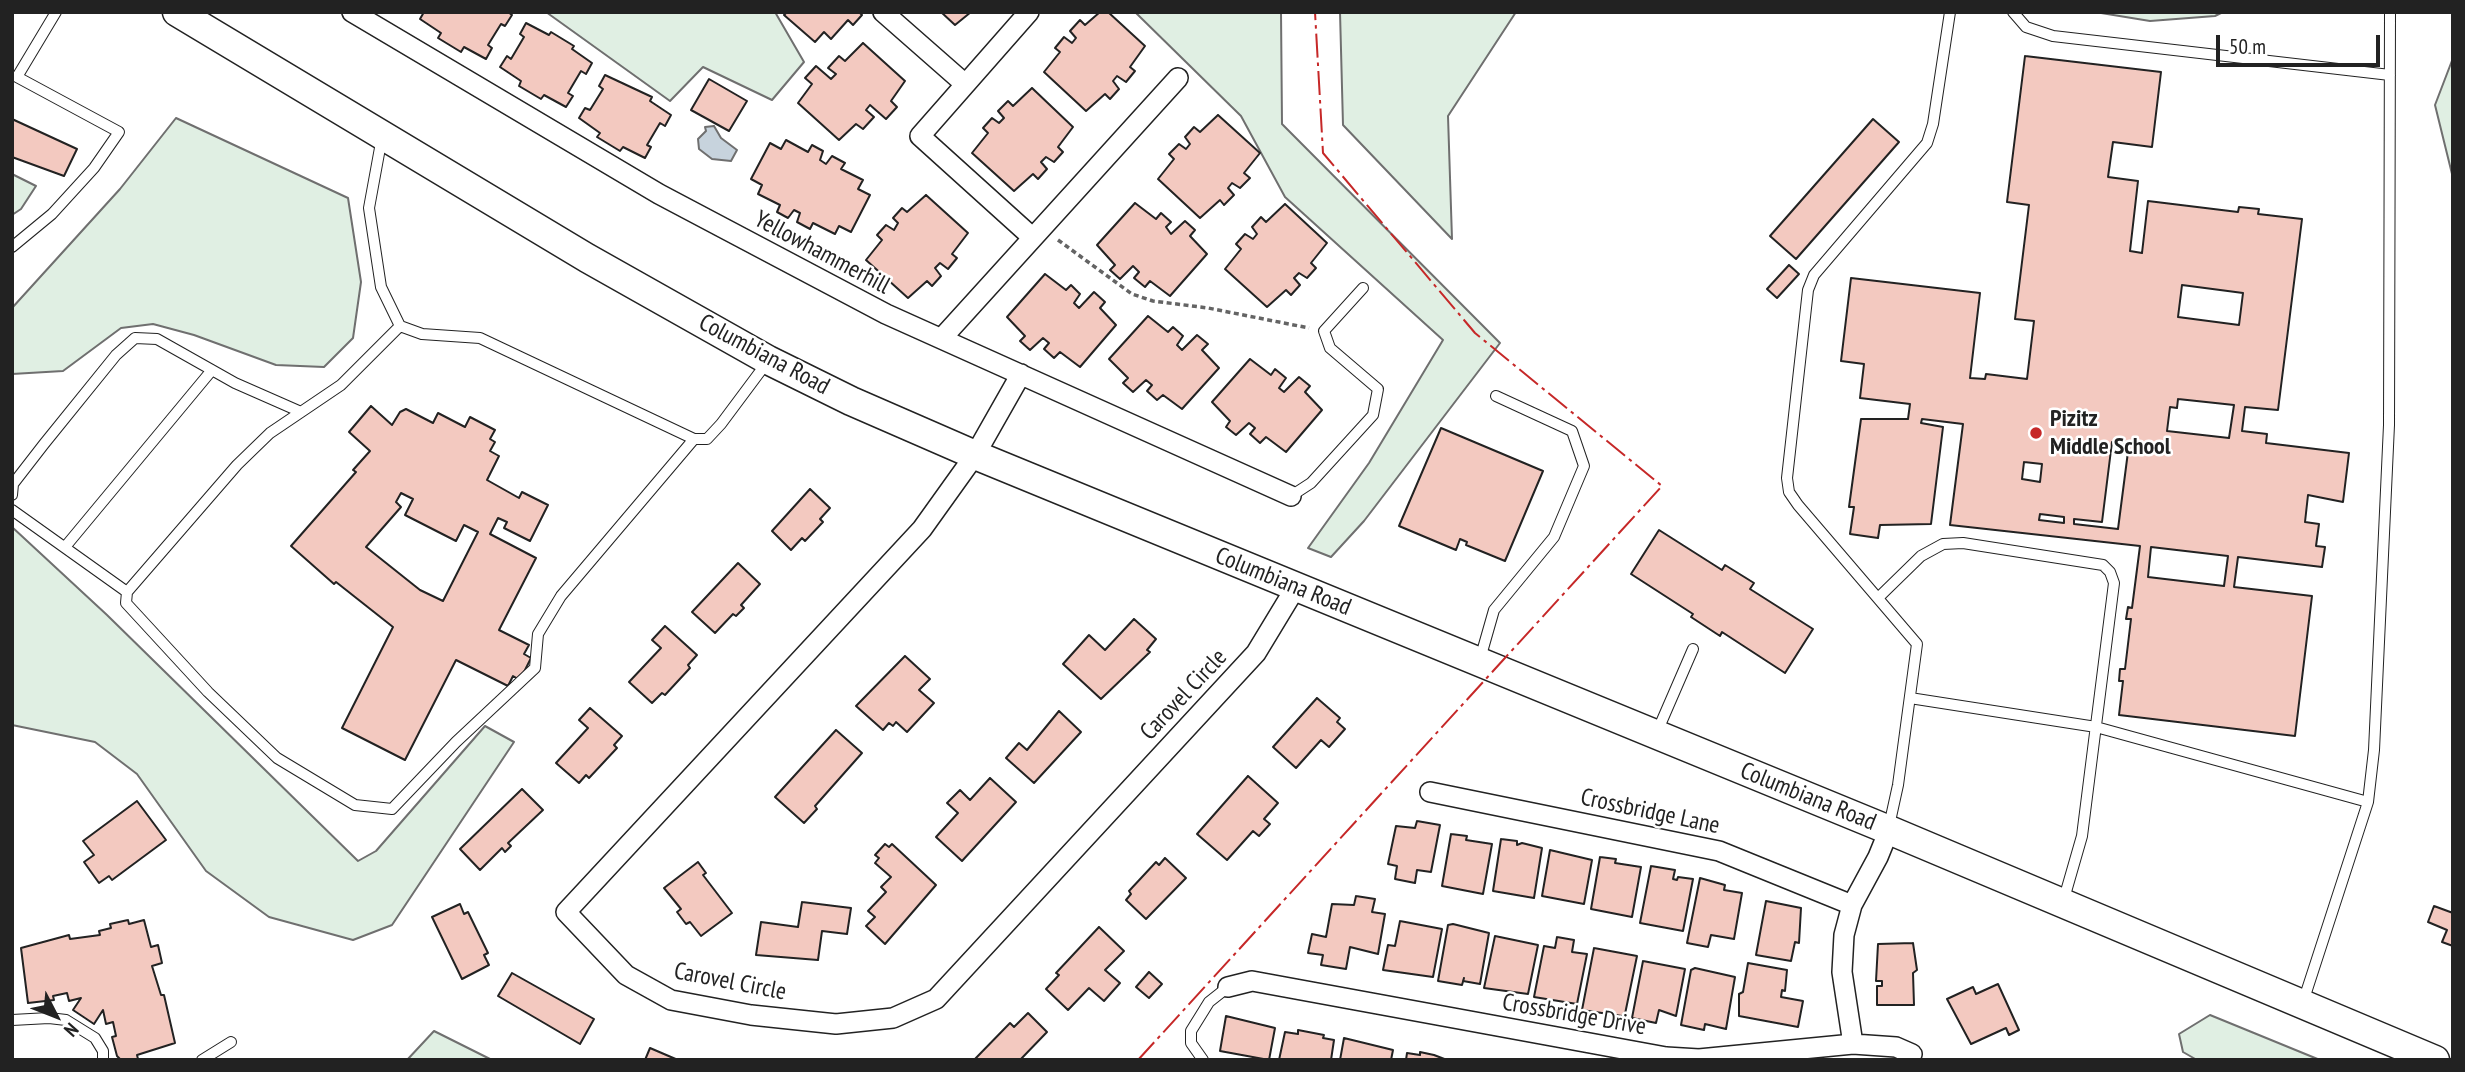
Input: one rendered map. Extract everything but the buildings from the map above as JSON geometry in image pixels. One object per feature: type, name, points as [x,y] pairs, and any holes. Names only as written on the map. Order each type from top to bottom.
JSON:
[{"type":"main road","name":"Columbiana Road","points":[[177,12],[587,258],[768,360],[975,455],[1889,830],[2302,1003],[2438,1055]]},
{"type":"street","name":"Yellowhammerhill","points":[[352,12],[659,194],[886,314],[1291,496]]},
{"type":"street","points":[[883,12],[965,84]]},
{"type":"street","points":[[1029,12],[920,136],[1038,232]]},
{"type":"street","points":[[942,338],[1178,78]]},
{"type":"street","points":[[975,455],[1021,374]]},
{"type":"street","name":"Carovel Circle","points":[[975,455],[922,529],[566,912],[626,975],[671,1000],[751,1015],[836,1024],[893,1018],[936,999],[1256,653],[1296,587]]},
{"type":"street","name":"Crossbridge Lane","points":[[1430,792],[1719,851],[1852,905]]},
{"type":"street","points":[[1853,1044],[1842,972],[1844,935],[1852,905],[1889,830]]},
{"type":"street","name":"Crossbridge Drive","points":[[1228,987],[1252,981],[1666,1057],[1699,1059],[1853,1044],[1896,1046],[1916,1057]]},
{"type":"lane","points":[[12,247],[52,214],[86,177],[119,132],[15,76],[56,12]]},
{"type":"lane","points":[[1889,830],[1917,644],[1789,492],[1787,478],[1808,290],[1814,275],[1927,143],[1933,124],[1950,12]]},
{"type":"lane","points":[[2013,12],[2026,27],[2053,36],[2390,75]]},
{"type":"lane","points":[[2302,1003],[2368,802],[2374,750],[2389,425],[2390,12]]},
{"type":"lane","points":[[382,135],[369,208],[381,287],[400,326],[422,334],[480,338],[694,439],[707,439],[768,360]]},
{"type":"lane","points":[[1291,496],[1311,483],[1373,415],[1378,389],[1330,348],[1324,331],[1363,288]]},
{"type":"lane","points":[[400,326],[341,385],[270,433],[237,465],[127,592],[126,603],[208,692],[277,758],[355,804],[392,809],[456,742],[535,668],[538,634],[561,596],[694,439]]},
{"type":"lane","points":[[12,495],[13,484],[44,444],[116,355],[135,338],[157,339],[212,370],[302,412]]},
{"type":"lane","points":[[65,547],[212,370]]},
{"type":"lane","points":[[1479,663],[1494,610],[1554,537],[1584,466],[1572,431],[1496,396]]},
{"type":"lane","points":[[12,510],[127,592]]},
{"type":"lane","points":[[1879,597],[1921,556],[1943,544],[1963,543],[2103,565],[2110,572],[2114,583],[2082,836],[2063,903]]},
{"type":"lane","points":[[1655,736],[1693,649]]},
{"type":"lane","points":[[1910,698],[2096,727],[2368,802]]},
{"type":"lane","points":[[1203,1060],[1191,1043],[1191,1031],[1209,1002],[1228,987]]},
{"type":"lane","points":[[12,1020],[66,1020],[95,1038],[103,1051],[103,1060]]},
{"type":"lane","points":[[202,1060],[231,1042]]},
{"type":"path","points":[[1038,232],[1132,294],[1153,301],[1208,308],[1324,331]]},
{"type":"green space","points":[[546,12],[775,12],[804,62],[772,100],[703,67],[670,101]]},
{"type":"green space","points":[[1135,12],[1281,12],[1282,124],[1500,343],[1364,521],[1331,557],[1308,548],[1369,463],[1443,340],[1285,197],[1241,116]]},
{"type":"green space","points":[[1340,12],[1516,12],[1448,116],[1452,239],[1343,125]]},
{"type":"green space","points":[[2095,12],[2223,12],[2215,16],[2150,21]]},
{"type":"green space","points":[[2453,58],[2453,178],[2435,105]]},
{"type":"green space","points":[[176,118],[348,198],[361,282],[353,338],[324,367],[276,365],[194,335],[153,324],[121,328],[63,371],[12,374],[12,308],[120,189]]},
{"type":"green space","points":[[12,174],[36,186],[21,209],[12,215]]},
{"type":"green space","points":[[12,527],[107,615],[358,861],[376,851],[485,726],[514,742],[392,925],[353,940],[269,917],[206,871],[137,774],[95,742],[12,725]]},
{"type":"green space","points":[[2210,1015],[2320,1060],[2197,1060],[2183,1052],[2179,1034]]},
{"type":"green space","points":[[434,1031],[492,1060],[407,1060]]},
{"type":"shaded area","points":[[714,126],[721,138],[737,150],[731,161],[712,159],[699,149],[698,139],[706,131],[705,127]]},
{"type":"power","points":[[1138,1060],[1662,486],[1475,333],[1323,153],[1315,12]]},
{"type":"place","name":"Pizitz Middle School","points":[[2036,433]]}]
